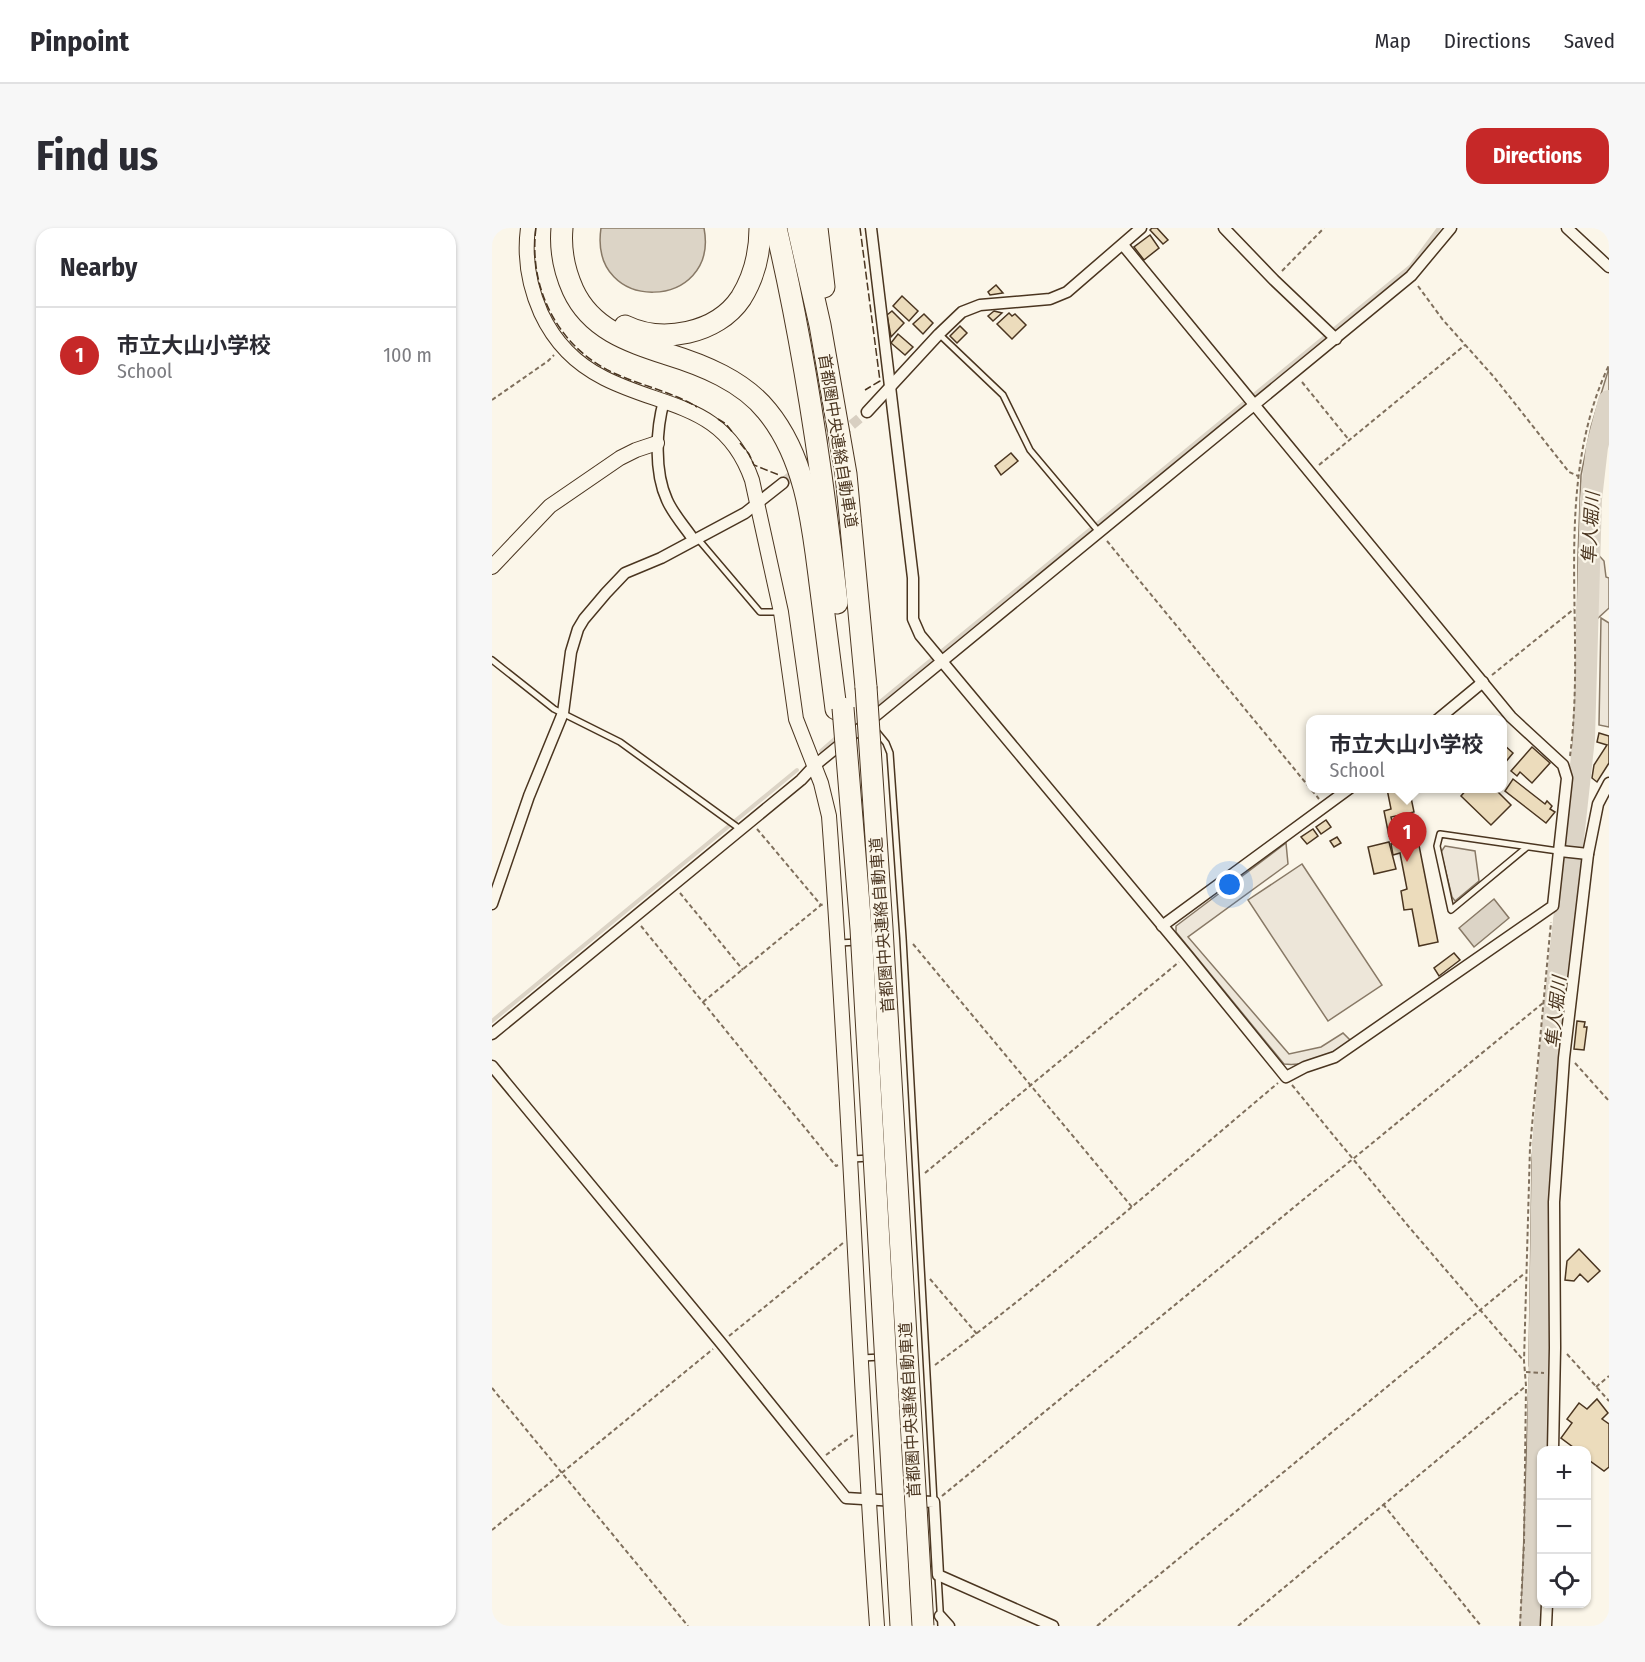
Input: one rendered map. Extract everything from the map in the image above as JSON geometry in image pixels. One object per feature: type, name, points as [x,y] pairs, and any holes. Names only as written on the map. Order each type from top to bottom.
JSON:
[{"type":"highway","points":[[562,228],[566,275],[577,298],[601,326],[621,338],[703,366],[747,392],[775,421],[792,449],[800,473],[814,535],[839,708]]},
{"type":"highway","points":[[574,228],[577,269],[585,288],[596,303],[631,329],[671,335],[709,325],[722,317],[740,299],[754,272],[760,228]]},
{"type":"highway","name":"首都圏中央連絡自動車道","points":[[776,228],[805,369],[822,478],[839,623],[839,708],[856,873],[901,1626]]},
{"type":"highway","name":"首都圏中央連絡自動車道","points":[[798,228],[828,369],[846,474],[866,687],[935,1623]]},
{"type":"highway","points":[[817,228],[822,277],[833,334],[828,369]]},
{"type":"street","points":[[528,228],[526,255],[534,295],[544,319],[563,347],[583,365],[604,378],[702,416],[726,435],[744,461],[757,503],[781,612],[796,719],[826,800],[829,816],[877,1626]]},
{"type":"street","points":[[871,228],[914,578],[913,619],[920,635],[1286,1077],[1305,1067],[1335,1057],[1553,906],[1567,778],[1563,765],[1511,717],[1123,245]]},
{"type":"street","points":[[867,412],[962,312],[980,305],[1050,299],[1067,292],[1141,228]]},
{"type":"street","points":[[1224,228],[1336,339]]},
{"type":"street","points":[[492,1034],[801,780],[814,766],[1411,276],[1451,228]]},
{"type":"street","points":[[1567,228],[1609,267]]},
{"type":"street","points":[[664,401],[657,443],[662,481],[667,500],[695,538]]},
{"type":"street","points":[[492,567],[550,506],[620,458],[657,443]]},
{"type":"street","points":[[492,904],[529,796],[563,712],[572,652],[578,629],[584,619],[626,573],[661,558],[745,513],[783,483]]},
{"type":"street","points":[[1443,715],[1483,682]]},
{"type":"street","points":[[1553,1446],[1554,1202],[1564,1058],[1585,854],[1598,804],[1607,791]]},
{"type":"street","points":[[1162,926],[1345,793]]},
{"type":"street","points":[[1560,851],[1585,854]]},
{"type":"street","points":[[492,1066],[846,1498],[934,1502],[938,1575],[1053,1626]]},
{"type":"street","points":[[1546,1626],[1547,1608]]},
{"type":"street","points":[[935,1623],[949,1626]]},
{"type":"lane","points":[[939,334],[1003,395],[1030,450],[1100,533]]},
{"type":"lane","points":[[695,538],[760,612],[781,612]]},
{"type":"lane","points":[[492,660],[554,709],[620,742],[740,829]]},
{"type":"lane","points":[[868,722],[886,743],[890,753],[903,938],[934,1502]]},
{"type":"lane","points":[[1527,848],[1451,910],[1437,846],[1440,834],[1560,851]]},
{"type":"lane","points":[[838,943],[903,938]]},
{"type":"lane","points":[[893,1156],[914,1155]]},
{"type":"lane","points":[[851,1159],[882,1157]]},
{"type":"lane","points":[[904,1356],[925,1354]]},
{"type":"lane","points":[[860,1358],[893,1356]]},
{"type":"lane","points":[[935,1623],[938,1575]]},
{"type":"path","points":[[1274,280],[1324,228]]},
{"type":"path","points":[[1411,276],[1443,320],[1569,472],[1579,477]]},
{"type":"path","points":[[1310,473],[1465,345]]},
{"type":"path","points":[[492,400],[548,361],[563,347]]},
{"type":"path","points":[[1567,778],[1571,747],[1576,650],[1573,570],[1579,477],[1587,429],[1609,365]]},
{"type":"path","points":[[1295,372],[1349,440]]},
{"type":"path","points":[[1100,533],[1306,784]]},
{"type":"path","points":[[1483,682],[1574,609]]},
{"type":"path","points":[[1314,793],[1326,808]]},
{"type":"path","points":[[750,821],[821,905]]},
{"type":"path","points":[[672,884],[743,970]]},
{"type":"path","points":[[703,1002],[821,905],[836,904]]},
{"type":"path","points":[[1520,1626],[1524,1543],[1526,1372],[1524,1361],[1530,1147],[1553,906]]},
{"type":"path","points":[[633,917],[836,1166],[851,1159]]},
{"type":"path","points":[[903,938],[911,941],[1132,1207]]},
{"type":"path","points":[[916,1180],[1187,955]]},
{"type":"path","points":[[934,1502],[1543,1003]]},
{"type":"path","points":[[1564,1058],[1571,1059],[1609,1101]]},
{"type":"path","points":[[926,1372],[1132,1207],[1286,1077],[1352,1159],[1524,1361]]},
{"type":"path","points":[[492,1530],[840,1244],[855,1240]]},
{"type":"path","points":[[921,1270],[976,1334]]},
{"type":"path","points":[[1097,1626],[1526,1272]]},
{"type":"path","points":[[1555,1348],[1562,1348],[1609,1401]]},
{"type":"path","points":[[1526,1372],[1555,1373]]},
{"type":"path","points":[[1596,1387],[1609,1376]]},
{"type":"path","points":[[1238,1626],[1526,1386]]},
{"type":"path","points":[[492,1388],[688,1626]]},
{"type":"path","points":[[817,1462],[853,1435],[864,1431]]},
{"type":"path","points":[[1383,1504],[1481,1626]]},
{"type":"shaded area","points":[[601,228],[704,228],[704,255],[693,275],[675,288],[654,292],[632,289],[614,277],[602,257]]},
{"type":"shaded area","points":[[1609,368],[1609,391],[1593,445],[1588,492],[1584,553],[1580,727],[1571,847],[1567,847],[1564,842],[1572,762],[1577,667],[1581,475],[1591,427]]},
{"type":"shaded area","points":[[1593,549],[1604,561],[1606,577],[1609,578],[1609,608],[1597,619],[1592,615]]},
{"type":"shaded area","points":[[1601,618],[1609,623],[1609,727],[1599,725]]},
{"type":"shaded area","points":[[1286,843],[1288,864],[1188,937],[1289,1054],[1321,1047],[1343,1033],[1351,1041],[1302,1064],[1284,1064],[1176,932],[1176,926]]},
{"type":"shaded area","points":[[1445,846],[1475,851],[1479,881],[1455,901],[1441,852]]},
{"type":"shaded area","points":[[1561,861],[1569,861],[1553,992],[1541,1142],[1538,1369],[1529,1366],[1532,1160],[1546,994]]},
{"type":"shaded area","points":[[1575,862],[1581,862],[1559,1047],[1551,1171],[1548,1368],[1544,1368],[1543,1242],[1547,1129],[1557,1014]]},
{"type":"shaded area","points":[[1302,864],[1382,985],[1328,1021],[1248,900]]},
{"type":"shaded area","points":[[1494,899],[1509,918],[1474,947],[1459,928]]},
{"type":"shaded area","points":[[1537,1377],[1530,1607],[1528,1626],[1521,1626],[1529,1378]]},
{"type":"shaded area","points":[[1543,1377],[1548,1378],[1547,1446],[1541,1446]]},
{"type":"shaded area","points":[[1537,1543],[1537,1608],[1543,1608],[1541,1626],[1534,1626]]},
{"type":"building","points":[[1157,228],[1168,240],[1163,244],[1150,230]]},
{"type":"building","points":[[1150,235],[1159,248],[1144,260],[1134,247]]},
{"type":"building","points":[[996,285],[1003,293],[990,295],[988,292]]},
{"type":"building","points":[[902,296],[918,311],[909,321],[893,306]]},
{"type":"building","points":[[892,311],[904,323],[891,337],[887,315]]},
{"type":"building","points":[[994,311],[1002,313],[993,321],[988,316]]},
{"type":"building","points":[[1009,313],[1012,316],[1015,314],[1026,325],[1012,339],[997,324]]},
{"type":"building","points":[[924,314],[933,323],[923,334],[913,324]]},
{"type":"building","points":[[960,326],[967,333],[957,343],[950,336]]},
{"type":"building","points":[[898,334],[913,347],[905,355],[891,343]]},
{"type":"building","points":[[1011,453],[1018,461],[1001,475],[995,466]]},
{"type":"building","points":[[1599,733],[1609,736],[1609,763],[1597,782],[1592,778],[1594,765],[1607,745],[1597,742]]},
{"type":"building","points":[[1532,747],[1550,763],[1532,783],[1520,772],[1517,776],[1511,771]]},
{"type":"building","points":[[1507,748],[1513,753],[1507,760]]},
{"type":"building","points":[[1513,779],[1545,804],[1547,801],[1552,806],[1550,809],[1555,812],[1546,823],[1507,793],[1507,788]]},
{"type":"building","points":[[1388,793],[1410,793],[1414,812],[1391,817],[1394,829],[1415,825],[1438,942],[1419,946],[1412,909],[1404,910],[1401,891],[1407,889],[1400,853],[1393,855],[1391,844],[1398,843],[1397,834],[1389,836],[1384,811],[1391,809]]},
{"type":"building","points":[[1464,793],[1499,793],[1511,805],[1491,825],[1461,796]]},
{"type":"building","points":[[1326,820],[1331,827],[1321,834],[1316,827]]},
{"type":"building","points":[[1313,829],[1318,836],[1307,844],[1301,837]]},
{"type":"building","points":[[1337,837],[1341,843],[1334,847],[1330,841]]},
{"type":"building","points":[[1389,842],[1396,869],[1374,874],[1368,847]]},
{"type":"building","points":[[1454,953],[1460,960],[1439,976],[1434,968]]},
{"type":"building","points":[[1577,1021],[1585,1022],[1584,1027],[1587,1027],[1584,1050],[1574,1049]]},
{"type":"building","points":[[1579,1249],[1600,1271],[1588,1282],[1580,1274],[1574,1281],[1565,1280],[1567,1261]]},
{"type":"building","points":[[1597,1399],[1608,1413],[1602,1419],[1609,1424],[1609,1467],[1604,1471],[1591,1462],[1591,1446],[1572,1446],[1561,1438],[1572,1423],[1567,1419],[1579,1403],[1587,1409]]},
{"type":"waterway","points":[[875,706],[1411,266],[1439,228]]},
{"type":"waterway","name":"隼人堀川","points":[[1530,1626],[1534,1586],[1538,1451],[1543,1146],[1553,1022],[1584,738],[1591,499],[1597,447],[1609,401]]},
{"type":"waterway","points":[[821,751],[837,737]]},
{"type":"waterway","points":[[492,1021],[797,770]]},
{"type":"tunnel","points":[[783,483],[867,412]]},
{"type":"fence","points":[[536,228],[537,273],[543,294],[564,333],[578,349],[596,363],[616,374],[678,397],[697,407]]},
{"type":"fence","points":[[860,228],[880,381],[865,390]]},
{"type":"fence","points":[[718,419],[726,424],[733,433]]},
{"type":"fence","points":[[740,443],[754,465],[779,475]]},
{"type":"place","name":"市立大山小学校","points":[[1407,862]]}]
